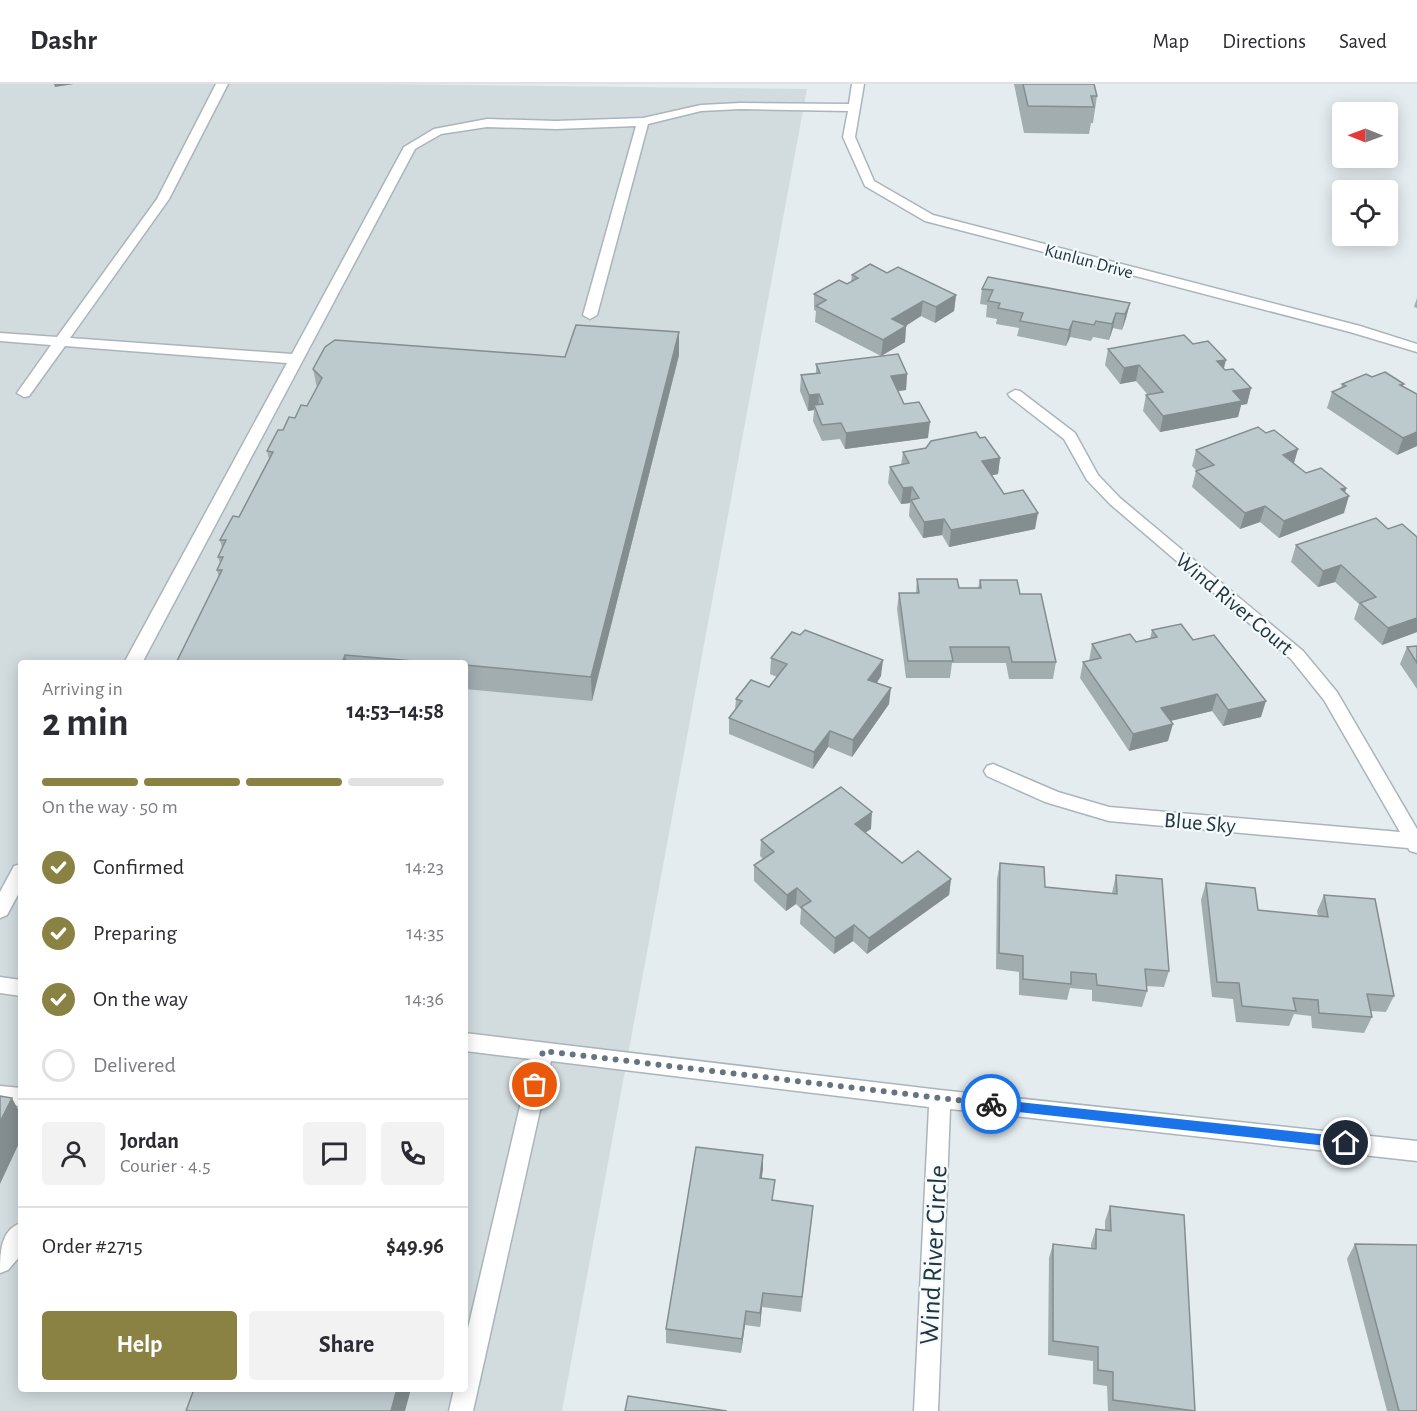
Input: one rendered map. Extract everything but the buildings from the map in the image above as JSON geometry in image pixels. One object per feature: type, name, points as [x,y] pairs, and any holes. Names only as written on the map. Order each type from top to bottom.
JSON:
[{"type":"street","points":[[24,393],[163,200],[222,84]]},
{"type":"street","name":"Kunlun Drive","points":[[858,84],[849,138],[869,183],[929,218],[1396,340],[1417,348]]},
{"type":"street","points":[[135,660],[410,147],[438,131],[487,123],[556,125],[643,122],[701,108],[740,106],[853,108]]},
{"type":"street","points":[[590,315],[643,122]]},
{"type":"street","points":[[0,337],[296,358]]},
{"type":"street","name":"Wind River Court","points":[[1015,394],[1070,436],[1092,477],[1115,501],[1297,655],[1331,696],[1416,844]]},
{"type":"street","name":"Blue Sky","points":[[993,771],[1052,797],[1109,814],[1416,844]]},
{"type":"street","points":[[0,910],[18,877]]},
{"type":"street","points":[[0,985],[18,988]]},
{"type":"street","points":[[468,1042],[940,1099],[1417,1150]]},
{"type":"street","points":[[468,1380],[543,1051]]},
{"type":"street","points":[[0,1095],[18,1097]]},
{"type":"street","name":"Wind River Circle","points":[[926,1411],[940,1099]]},
{"type":"street","points":[[0,1262],[18,1239]]},
{"type":"street","points":[[461,1411],[465,1392]]},
{"type":"shaded area","points":[[0,84],[380,84],[807,89],[562,1411],[0,1411]]},
{"type":"way so far","points":[[535,1085],[543,1051],[991,1104]]},
{"type":"route","points":[[991,1104],[1346,1143]]}]
